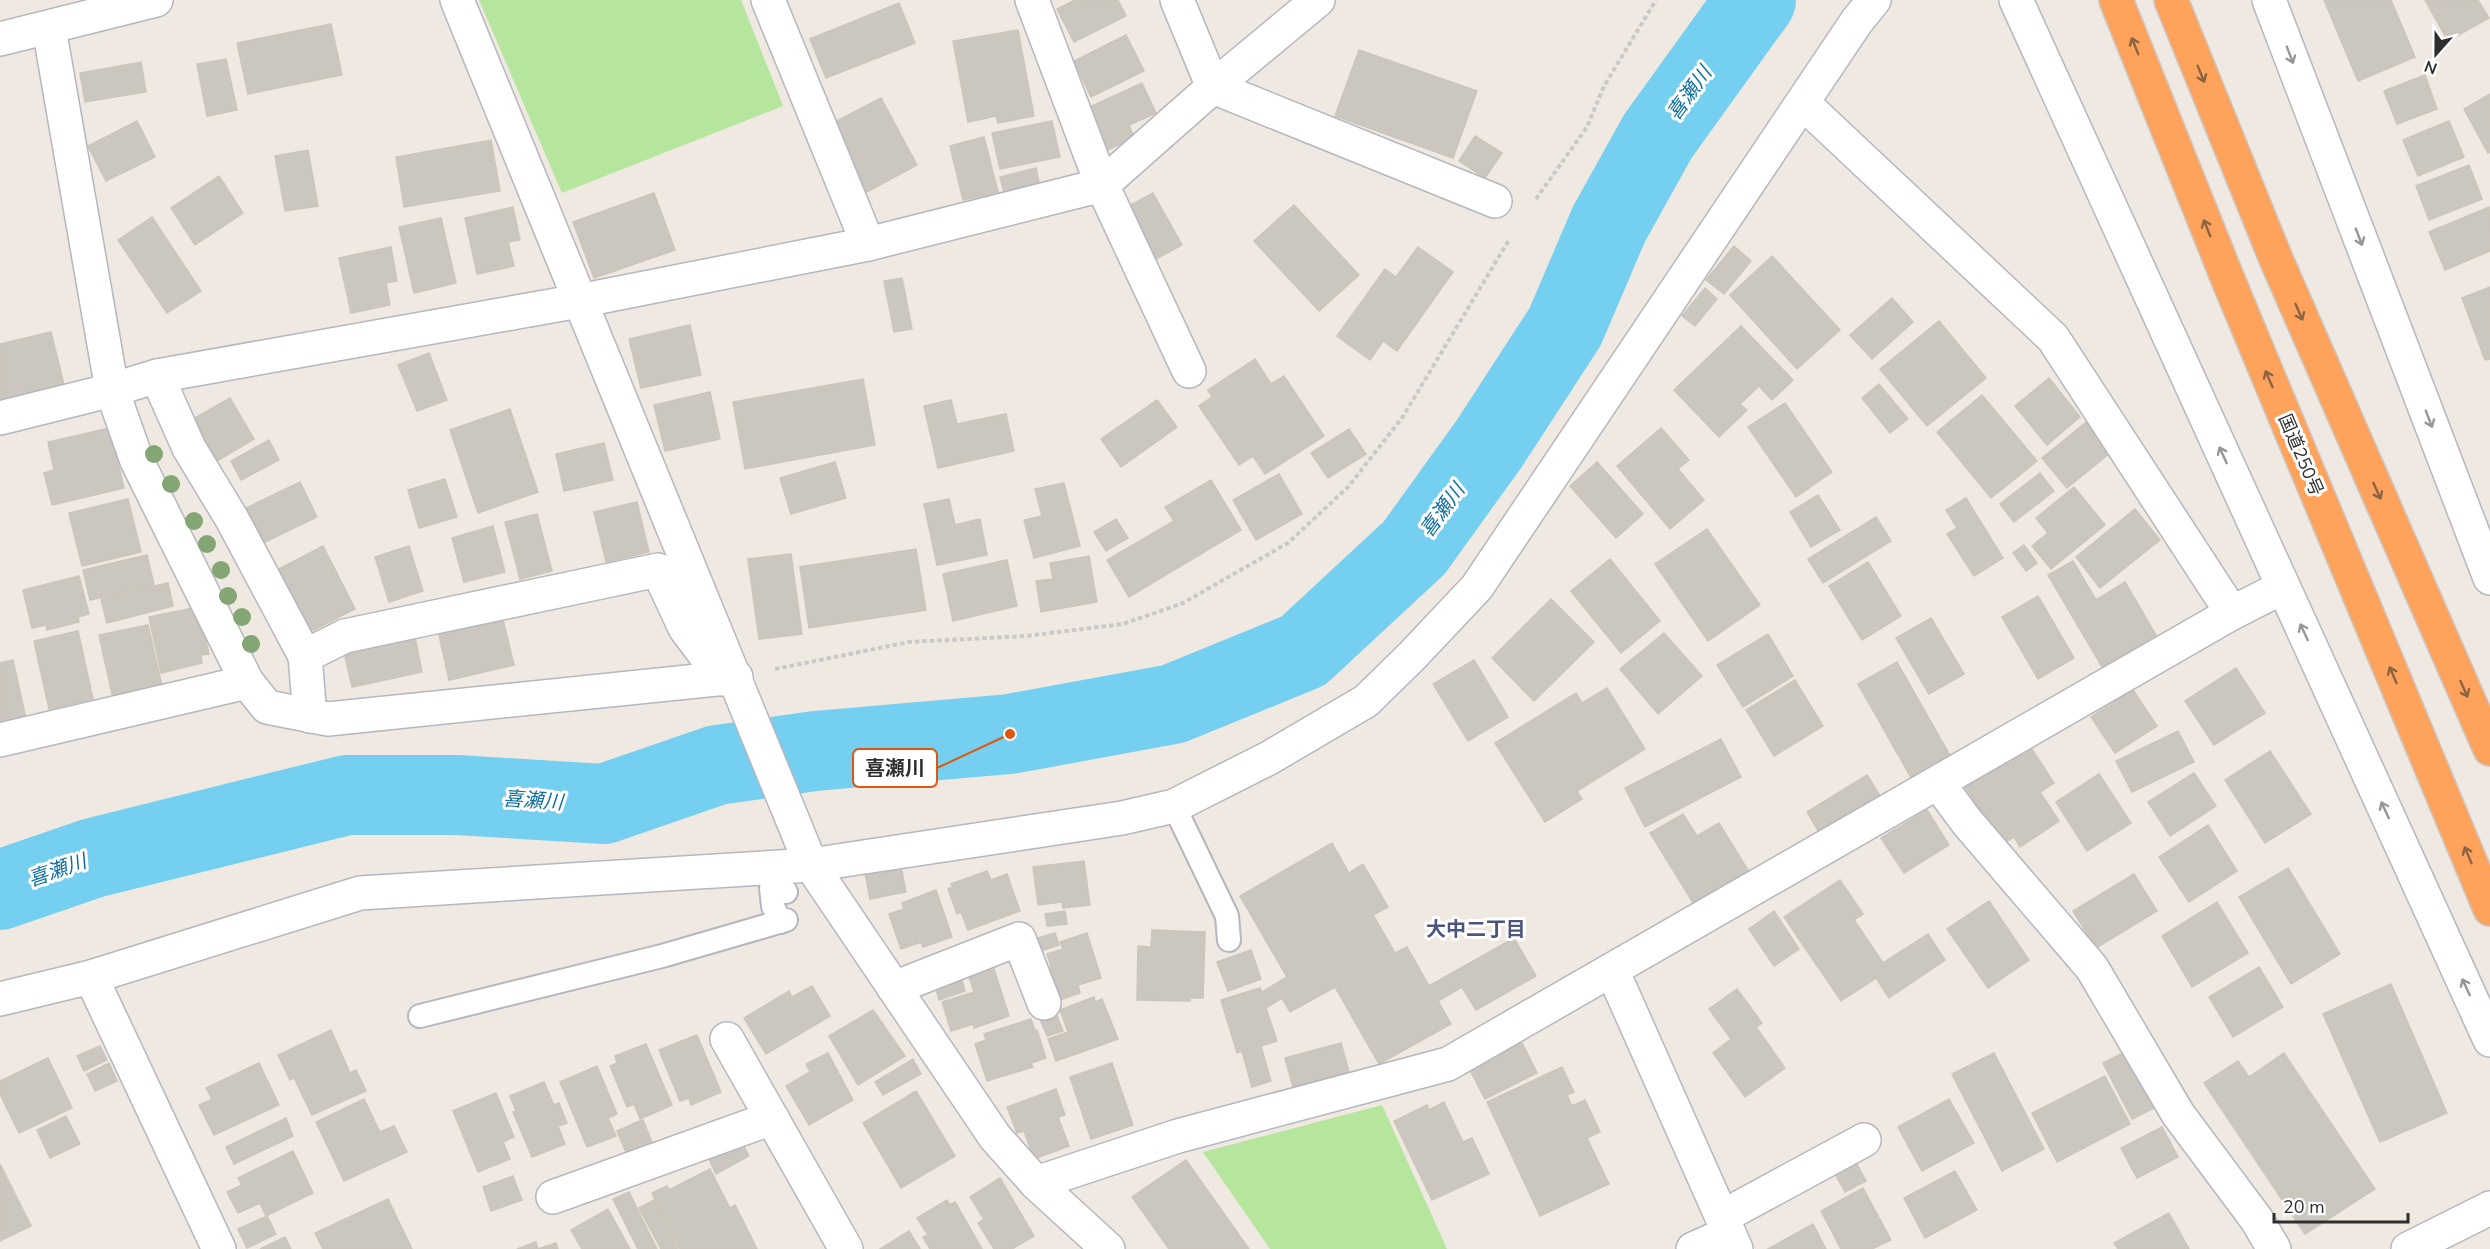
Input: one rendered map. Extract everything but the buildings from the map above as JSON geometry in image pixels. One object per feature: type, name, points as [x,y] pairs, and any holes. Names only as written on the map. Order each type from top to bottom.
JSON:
[{"type":"highway","name":"国道250号","points":[[2116,0],[2229,282],[2490,909]]},
{"type":"highway","points":[[2171,0],[2276,259],[2490,748]]},
{"type":"street","points":[[0,39],[156,0]]},
{"type":"street","points":[[457,0],[729,678],[790,895],[894,988],[995,1137],[1036,1182],[1102,1247]]},
{"type":"street","points":[[768,0],[868,244]]},
{"type":"street","points":[[1032,0],[1102,186],[1189,371]]},
{"type":"street","points":[[1177,0],[1213,87],[1496,201]]},
{"type":"street","points":[[0,418],[112,390],[157,376],[579,301],[868,244],[1102,186],[1213,87],[1318,0]]},
{"type":"street","points":[[0,999],[92,977],[360,893],[790,895],[1174,806],[1269,758],[1366,701],[1478,587],[1874,0]]},
{"type":"street","points":[[2016,0],[2490,1040]]},
{"type":"street","points":[[2269,0],[2490,578]]},
{"type":"street","points":[[49,28],[112,390],[137,462],[247,682],[267,707],[328,719],[729,678]]},
{"type":"street","points":[[1803,103],[2053,338],[2232,613]]},
{"type":"street","points":[[157,376],[189,448],[232,519],[305,656],[310,716]]},
{"type":"street","points":[[305,656],[345,636],[658,570],[685,628],[729,678]]},
{"type":"street","points":[[1036,1182],[1178,1136],[1448,1064],[2232,613],[2283,587]]},
{"type":"street","points":[[0,740],[247,682]]},
{"type":"street","points":[[1938,783],[1967,822],[2092,968],[2178,1114],[2258,1220],[2274,1249]]},
{"type":"street","points":[[894,988],[1019,939],[1044,1003]]},
{"type":"street","points":[[1612,970],[1729,1233]]},
{"type":"street","points":[[92,977],[219,1249]]},
{"type":"street","points":[[727,1039],[846,1249]]},
{"type":"street","points":[[553,1197],[772,1118]]},
{"type":"street","points":[[1693,1249],[1729,1233],[1864,1140]]},
{"type":"street","points":[[2408,1249],[2490,1208]]},
{"type":"lane","points":[[1174,806],[1227,916],[1229,940]]},
{"type":"lane","points":[[420,1016],[662,956],[790,895]]},
{"type":"path","points":[[1530,206],[1587,127],[1604,86],[1656,0]]},
{"type":"path","points":[[729,678],[909,642],[1026,636],[1123,624],[1183,603],[1288,543],[1348,487],[1402,418],[1511,236]]},
{"type":"green space","points":[[479,0],[741,0],[783,106],[562,193]]},
{"type":"green space","points":[[1382,1105],[1447,1249],[1270,1249],[1203,1152]]},
{"type":"waterway","name":"喜瀬川","points":[[0,890],[93,858],[347,795],[457,795],[604,804],[717,765],[815,751],[1010,734],[1173,704],[1303,651],[1414,548],[1489,444],[1565,327],[1609,224],[1658,136],[1756,0]]},
{"type":"place","name":"喜瀬川","points":[[1010,734]]},
{"type":"district","name":"大中二丁目","points":[[1476,929]]}]
